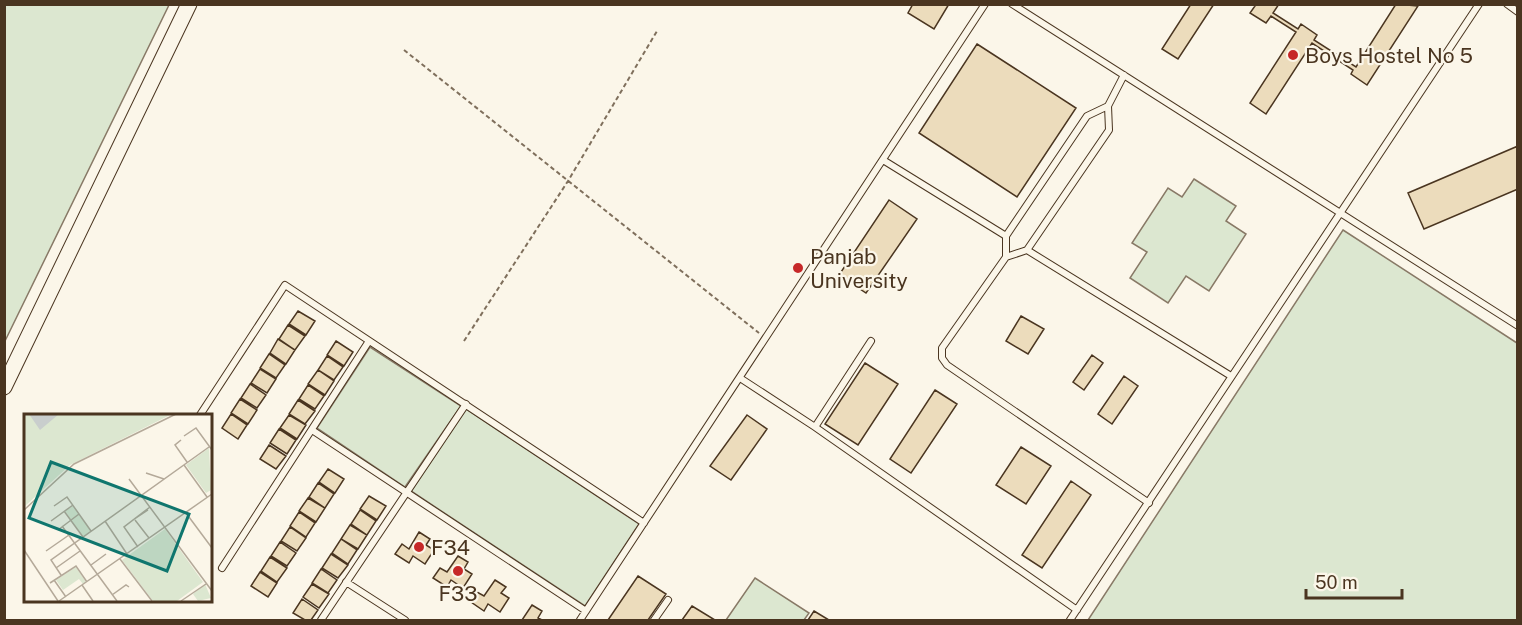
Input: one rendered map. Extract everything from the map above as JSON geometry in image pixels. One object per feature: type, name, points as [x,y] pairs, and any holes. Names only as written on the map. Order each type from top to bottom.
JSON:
[{"type":"street","points":[[4,387],[189,4]]},
{"type":"lane","points":[[580,621],[986,4]]},
{"type":"lane","points":[[1012,4],[1518,326]]},
{"type":"lane","points":[[1070,621],[1479,4]]},
{"type":"lane","points":[[1507,4],[1518,12]]},
{"type":"lane","points":[[1006,257],[1027,250],[1109,130],[1108,106],[1124,75]]},
{"type":"lane","points":[[1108,106],[1087,116],[1006,236],[1006,257],[942,348],[942,358],[947,365],[1149,503]]},
{"type":"lane","points":[[883,160],[1006,236]]},
{"type":"lane","points":[[1027,250],[1232,376]]},
{"type":"lane","points":[[201,414],[285,285],[644,523]]},
{"type":"lane","points":[[222,568],[369,341]]},
{"type":"lane","points":[[815,427],[871,341]]},
{"type":"lane","points":[[740,378],[815,427],[1077,610]]},
{"type":"lane","points":[[321,621],[405,491],[466,404]]},
{"type":"lane","points":[[312,430],[586,611]]},
{"type":"lane","points":[[346,582],[405,621]]},
{"type":"lane","points":[[654,621],[668,600]]},
{"type":"path","points":[[464,341],[568,181],[657,31]]},
{"type":"path","points":[[404,50],[766,338]]},
{"type":"green space","points":[[4,5],[169,5],[5,341]]},
{"type":"green space","points":[[1194,179],[1236,206],[1226,221],[1246,234],[1209,291],[1186,276],[1168,303],[1130,278],[1147,252],[1132,243],[1168,188],[1182,197]]},
{"type":"green space","points":[[1343,230],[1517,343],[1517,620],[1088,620]]},
{"type":"green space","points":[[370,347],[461,406],[405,487],[317,428]]},
{"type":"green space","points":[[466,409],[639,524],[585,606],[411,491]]},
{"type":"green space","points":[[755,578],[809,613],[804,620],[726,620]]},
{"type":"building","points":[[913,4],[949,4],[934,29],[908,13]]},
{"type":"building","points":[[1191,4],[1214,4],[1178,59],[1162,49]]},
{"type":"building","name":"Boys Hostel No 5","points":[[1252,4],[1279,4],[1273,13],[1298,29],[1301,24],[1317,35],[1314,40],[1356,67],[1396,4],[1418,6],[1367,85],[1351,74],[1353,70],[1312,43],[1266,114],[1250,103],[1296,32],[1271,16],[1266,23],[1250,13],[1255,6]]},
{"type":"building","points":[[977,44],[1076,108],[1017,197],[919,133]]},
{"type":"building","points":[[1518,146],[1518,189],[1424,229],[1408,193]]},
{"type":"building","points":[[889,200],[917,219],[866,293],[839,275]]},
{"type":"building","points":[[298,311],[315,321],[306,335],[289,324]]},
{"type":"building","points":[[1021,316],[1044,329],[1028,354],[1006,341]]},
{"type":"building","points":[[288,325],[305,336],[295,350],[279,339]]},
{"type":"building","points":[[278,339],[295,350],[286,364],[270,353]]},
{"type":"building","points":[[336,341],[353,352],[344,366],[327,355]]},
{"type":"building","points":[[269,354],[285,365],[276,378],[260,368]]},
{"type":"building","points":[[1092,355],[1103,363],[1084,390],[1073,382]]},
{"type":"building","points":[[327,356],[343,367],[334,380],[318,370]]},
{"type":"building","points":[[865,363],[898,384],[858,445],[825,424]]},
{"type":"building","points":[[260,369],[276,379],[267,393],[251,383]]},
{"type":"building","points":[[318,370],[334,381],[325,395],[308,384]]},
{"type":"building","points":[[1124,376],[1138,386],[1112,424],[1098,414]]},
{"type":"building","points":[[250,384],[266,395],[257,408],[241,398]]},
{"type":"building","points":[[308,385],[324,396],[315,409],[299,399]]},
{"type":"building","points":[[935,390],[957,404],[911,473],[890,459]]},
{"type":"building","points":[[240,399],[257,410],[248,424],[231,413]]},
{"type":"building","points":[[298,400],[315,411],[305,424],[289,414]]},
{"type":"building","points":[[231,414],[247,425],[238,439],[222,428]]},
{"type":"building","points":[[289,415],[306,425],[297,439],[280,428]]},
{"type":"building","points":[[747,415],[767,429],[731,480],[710,466]]},
{"type":"building","points":[[279,429],[296,440],[287,454],[270,443]]},
{"type":"building","points":[[269,445],[286,456],[276,469],[260,459]]},
{"type":"building","points":[[1021,447],[1051,466],[1026,504],[996,485]]},
{"type":"building","points":[[328,469],[344,479],[335,493],[319,482]]},
{"type":"building","points":[[1071,481],[1091,495],[1042,568],[1022,555]]},
{"type":"building","points":[[318,483],[334,494],[325,508],[309,497]]},
{"type":"building","points":[[369,496],[386,506],[377,520],[360,509]]},
{"type":"building","points":[[308,498],[325,508],[316,522],[299,511]]},
{"type":"building","points":[[360,510],[376,521],[367,535],[351,524]]},
{"type":"building","points":[[299,512],[315,523],[306,537],[290,526]]},
{"type":"building","points":[[350,525],[367,535],[358,549],[341,539]]},
{"type":"building","points":[[290,527],[306,538],[297,551],[281,541]]},
{"type":"building","name":"F34","points":[[419,532],[430,539],[426,545],[434,550],[425,564],[413,556],[409,563],[395,554],[402,544],[409,549]]},
{"type":"building","points":[[341,539],[357,550],[348,564],[332,553]]},
{"type":"building","points":[[280,542],[296,553],[287,566],[271,556]]},
{"type":"building","points":[[331,554],[348,565],[338,578],[322,568]]},
{"type":"building","name":"F33","points":[[458,556],[468,562],[464,569],[472,574],[463,588],[451,580],[447,587],[433,578],[440,568],[447,572]]},
{"type":"building","points":[[270,557],[287,568],[277,582],[261,571]]},
{"type":"building","points":[[321,569],[337,580],[328,593],[312,583]]},
{"type":"building","points":[[260,572],[277,583],[268,597],[251,586]]},
{"type":"building","points":[[638,576],[666,594],[648,620],[608,620]]},
{"type":"building","points":[[495,580],[506,587],[501,593],[509,598],[500,612],[488,604],[484,611],[471,602],[477,592],[484,596]]},
{"type":"building","points":[[312,584],[329,594],[319,608],[303,597]]},
{"type":"building","points":[[302,599],[318,610],[311,620],[305,620],[293,613]]},
{"type":"building","points":[[532,605],[542,611],[538,618],[542,620],[522,620]]},
{"type":"building","points":[[692,606],[715,620],[682,620]]},
{"type":"building","points":[[814,611],[829,620],[808,620]]},
{"type":"place","name":"Boys Hostel No 5","points":[[1293,55]]},
{"type":"place","name":"Panjab University","points":[[798,268]]},
{"type":"place","name":"F34","points":[[419,547]]},
{"type":"place","name":"F33","points":[[458,571]]}]
